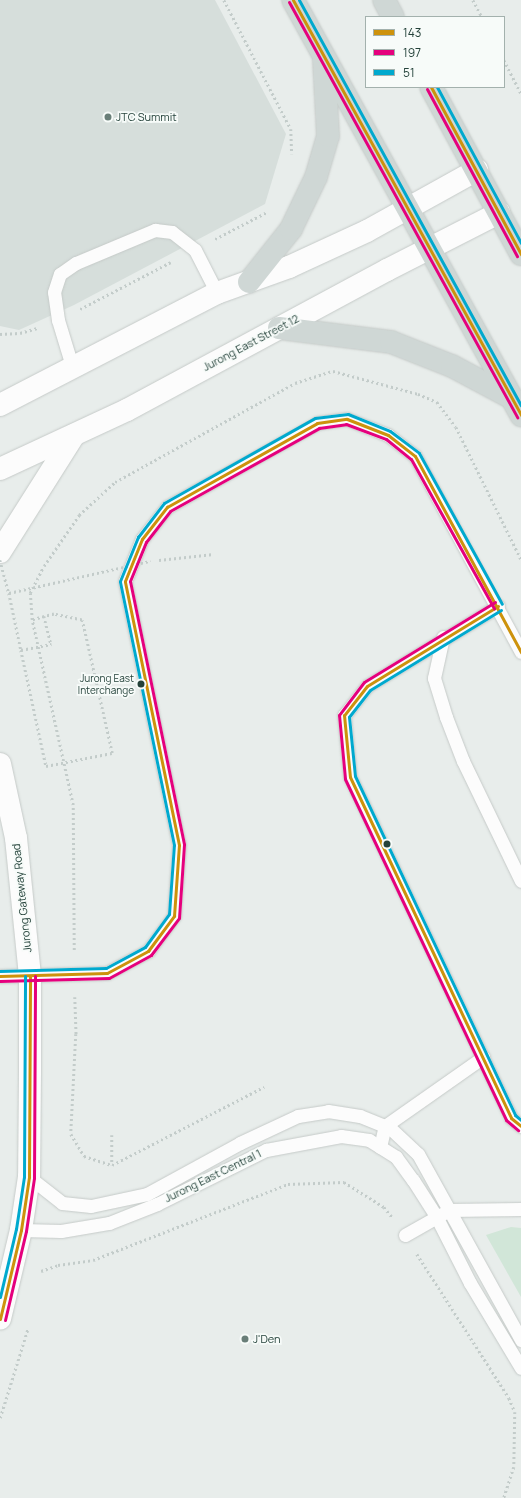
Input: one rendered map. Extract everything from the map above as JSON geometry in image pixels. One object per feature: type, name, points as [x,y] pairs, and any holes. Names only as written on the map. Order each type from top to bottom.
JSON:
[{"type":"main road","points":[[293,0],[517,407]]},
{"type":"main road","points":[[384,0],[392,16]]},
{"type":"main road","points":[[249,282],[291,229],[316,177],[328,136],[324,54]]},
{"type":"main road","points":[[432,88],[521,254]]},
{"type":"main road","points":[[278,328],[391,342],[452,366],[517,407]]},
{"type":"street","points":[[0,405],[72,366],[217,292],[288,267],[408,209],[477,170]]},
{"type":"street","name":"Jurong East Street 12","points":[[0,469],[127,410],[429,248],[499,213]]},
{"type":"street","points":[[0,394],[22,394]]},
{"type":"street","points":[[0,552],[74,435]]},
{"type":"street","name":"Jurong Gateway Road","points":[[0,764],[16,838],[30,976],[29,1177],[22,1230],[0,1319]]},
{"type":"lane","points":[[72,366],[58,320],[54,292],[60,274],[76,263],[155,230],[172,232],[195,250],[217,292]]},
{"type":"lane","points":[[0,976],[74,975],[107,972],[148,951],[174,916],[179,845],[125,581],[142,539],[167,507],[317,423],[347,419],[388,435],[415,456],[498,606],[521,652]]},
{"type":"lane","points":[[498,606],[443,637],[367,686],[344,716],[350,777],[511,1118],[521,1126]]},
{"type":"lane","points":[[443,637],[434,678],[463,761],[521,881]]},
{"type":"lane","points":[[380,1147],[385,1126],[483,1057]]},
{"type":"lane","name":"Jurong East Central 1","points":[[29,1177],[62,1203],[91,1206],[147,1194],[240,1143],[298,1116],[328,1111],[360,1116],[385,1126],[418,1154],[521,1340]]},
{"type":"lane","name":"Jurong East Central 1","points":[[22,1230],[61,1231],[109,1223],[157,1204],[266,1150],[341,1136],[369,1140],[396,1157],[436,1216],[470,1283],[521,1368]]},
{"type":"lane","points":[[240,1143],[249,1159]]},
{"type":"lane","points":[[405,1235],[436,1216],[449,1210],[521,1209]]},
{"type":"path","points":[[224,0],[291,129],[292,157]]},
{"type":"path","points":[[473,0],[481,16]]},
{"type":"path","points":[[505,62],[521,94]]},
{"type":"path","points":[[0,334],[20,333],[58,320],[266,212],[270,206]]},
{"type":"path","points":[[264,1087],[112,1165],[84,1156],[71,1134],[76,1034],[74,975],[73,805],[32,620],[30,593],[44,566],[79,515],[115,482],[295,383],[333,371],[418,394],[437,402],[456,427],[521,559]]},
{"type":"path","points":[[9,593],[150,561],[214,554]]},
{"type":"path","points":[[0,560],[9,593],[46,766],[112,753],[82,620],[54,614],[32,620]]},
{"type":"path","points":[[21,650],[51,644],[44,616]]},
{"type":"path","points":[[112,1135],[112,1165]]},
{"type":"path","points":[[40,1276],[42,1269],[93,1260],[288,1184],[344,1182],[384,1207],[405,1235],[509,1398],[515,1412],[514,1467],[504,1498]]},
{"type":"path","points":[[0,1418],[29,1326]]},
{"type":"shaded area","name":"JTC Summit","points":[[0,0],[215,0],[286,134],[265,204],[74,305],[19,330],[0,326]]},
{"type":"green space","points":[[511,1227],[521,1228],[521,1297],[486,1235]]},
{"type":"transit line","name":"143","points":[[293,0],[521,415]]},
{"type":"transit line","name":"51","points":[[299,0],[521,405]]},
{"type":"transit line","name":"197","points":[[289,2],[517,417]]},
{"type":"transit line","name":"143","points":[[432,88],[521,254]]},
{"type":"transit line","name":"51","points":[[438,88],[521,243]]},
{"type":"transit line","name":"197","points":[[427,89],[517,256]]},
{"type":"transit line","name":"51","points":[[0,971],[106,968],[145,947],[169,914],[174,845],[120,581],[138,537],[164,503],[315,418],[348,414],[390,431],[419,453],[502,604]]},
{"type":"transit line","name":"143","points":[[0,976],[107,973],[148,951],[174,916],[179,845],[125,581],[142,539],[167,507],[317,423],[347,419],[388,435],[415,456],[521,652]]},
{"type":"transit line","name":"197","points":[[0,981],[109,978],[151,955],[179,918],[184,844],[130,581],[146,542],[170,511],[319,428],[346,424],[386,439],[411,459],[494,608]]},
{"type":"transit line","name":"197","points":[[495,602],[364,682],[339,715],[345,779],[506,1120],[518,1130]]},
{"type":"transit line","name":"143","points":[[498,606],[367,686],[344,715],[350,777],[511,1118],[521,1126]]},
{"type":"transit line","name":"51","points":[[501,610],[370,690],[349,717],[355,776],[515,1115],[521,1120]]},
{"type":"transit line","name":"51","points":[[0,1297],[16,1229],[24,1177],[25,976]]},
{"type":"transit line","name":"143","points":[[0,1319],[21,1230],[29,1177],[30,976]]},
{"type":"transit line","name":"197","points":[[5,1320],[26,1231],[34,1178],[35,976]]},
{"type":"place","name":"JTC Summit","points":[[108,117]]},
{"type":"place","name":"Jurong East Interchange","points":[[141,684]]},
{"type":"place","name":"J'Den","points":[[245,1339]]}]
